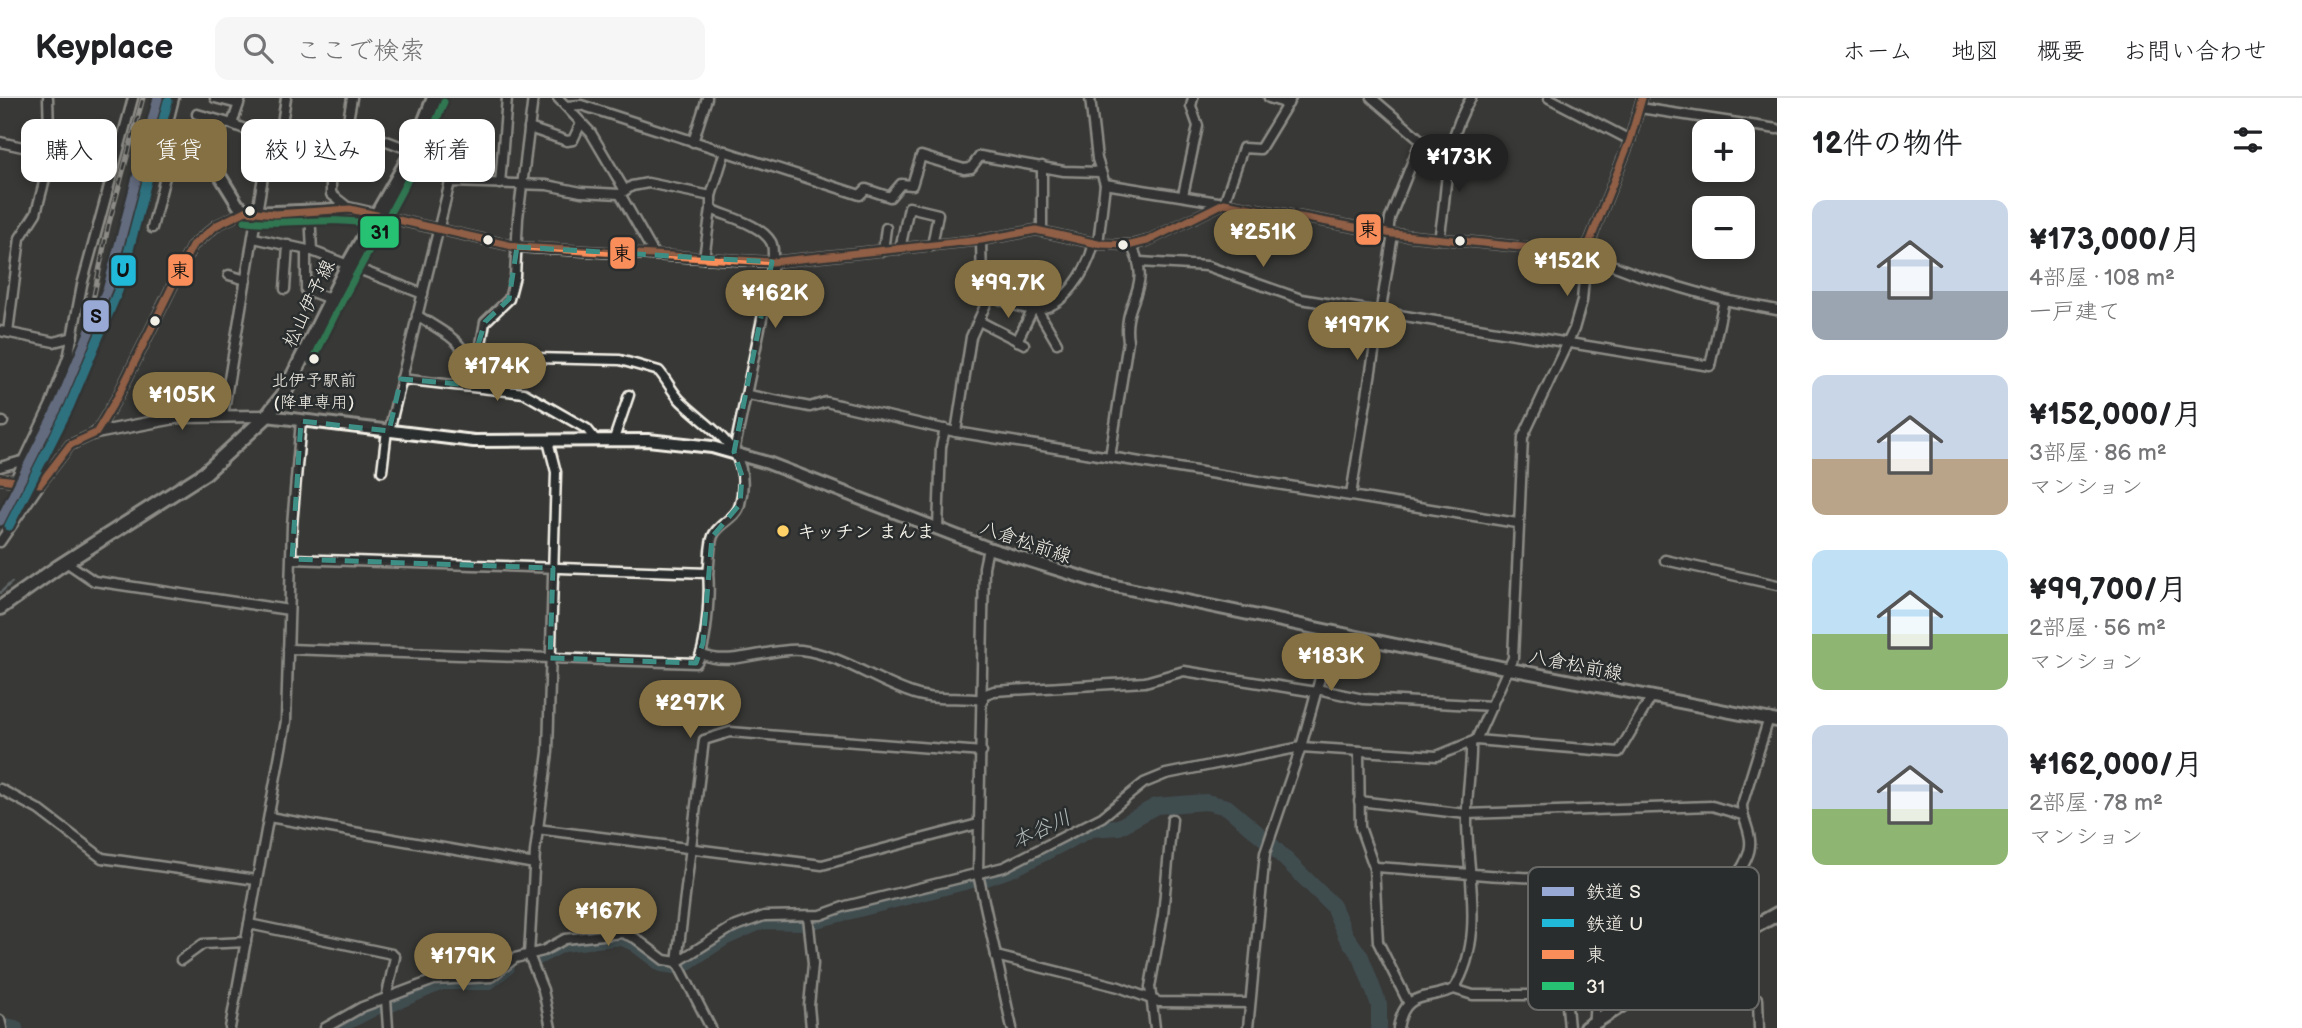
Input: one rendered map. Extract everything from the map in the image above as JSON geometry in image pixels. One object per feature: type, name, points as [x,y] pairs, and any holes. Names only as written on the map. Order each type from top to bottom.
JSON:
[{"type":"main road","name":"松山伊予線","points":[[424,119],[432,98]]},
{"type":"main road","name":"松山伊予線","points":[[0,608],[65,562],[205,474],[267,416],[284,394],[330,299],[399,175]]},
{"type":"main road","points":[[224,182],[238,205],[252,212],[350,209],[376,215]]},
{"type":"main road","name":"八倉松前線","points":[[267,416],[474,440],[614,439],[689,443],[734,452],[988,548],[1101,583],[1510,669],[1773,719]]},
{"type":"main road","points":[[1759,924],[1777,914]]},
{"type":"main road","points":[[1590,1025],[1615,1010]]},
{"type":"street","points":[[48,98],[49,119]]},
{"type":"street","points":[[117,153],[133,98]]},
{"type":"street","points":[[169,119],[174,98]]},
{"type":"street","points":[[215,98],[239,101],[228,123]]},
{"type":"street","points":[[348,119],[352,98]]},
{"type":"street","points":[[500,184],[507,98]]},
{"type":"street","points":[[472,364],[479,355],[485,322],[509,299],[517,262],[533,98]]},
{"type":"street","points":[[558,98],[591,133],[654,254]]},
{"type":"street","points":[[693,142],[707,98]]},
{"type":"street","points":[[981,240],[982,285],[990,295],[1035,309],[1051,305],[1066,295],[1096,244],[1105,184],[1100,172],[1090,98]]},
{"type":"street","points":[[1183,195],[1198,126],[1191,106],[1193,98]]},
{"type":"street","points":[[376,215],[517,247],[772,262],[932,246],[1042,230],[1096,244],[1131,245],[1147,241],[1224,203],[1243,148],[1260,149],[1289,101],[1269,98]]},
{"type":"street","points":[[1440,239],[1449,145],[1458,120],[1471,98]]},
{"type":"street","points":[[1549,98],[1630,140]]},
{"type":"street","points":[[1454,989],[1460,980],[1474,920],[1466,814],[1474,742],[1510,669],[1516,619],[1517,523],[1523,437],[1568,343],[1582,301],[1585,254],[1630,140],[1642,98]]},
{"type":"street","points":[[1375,99],[1421,140],[1449,145]]},
{"type":"street","points":[[285,102],[296,107]]},
{"type":"street","points":[[566,106],[581,105],[860,195],[866,189],[890,197],[901,184],[912,185],[921,156],[964,169],[971,168],[980,156],[1064,171],[1100,172]]},
{"type":"street","points":[[1640,108],[1777,129]]},
{"type":"street","points":[[197,114],[241,128]]},
{"type":"street","points":[[529,128],[567,141],[573,140],[581,123]]},
{"type":"street","points":[[1351,495],[1381,312],[1390,218],[1421,140]]},
{"type":"street","points":[[0,142],[21,146]]},
{"type":"street","points":[[704,257],[711,208],[710,196],[725,151]]},
{"type":"street","points":[[1042,166],[1042,230]]},
{"type":"street","points":[[43,182],[36,214],[20,238],[4,331],[54,342],[74,337]]},
{"type":"street","points":[[15,480],[51,404],[74,337],[82,285],[109,182]]},
{"type":"street","points":[[152,228],[162,182]]},
{"type":"street","points":[[223,415],[254,238],[252,212],[259,182]]},
{"type":"street","points":[[331,182],[331,194],[350,209]]},
{"type":"street","points":[[382,471],[388,430],[450,182],[547,185],[581,192],[622,192],[648,183],[710,196]]},
{"type":"street","points":[[1105,184],[1183,195],[1390,233],[1585,254],[1724,300],[1777,310]]},
{"type":"street","points":[[900,249],[909,207],[938,214],[932,246]]},
{"type":"street","points":[[711,208],[760,232],[771,242],[772,262],[748,395],[734,452]]},
{"type":"street","points":[[310,211],[306,290],[321,293],[330,299]]},
{"type":"street","points":[[96,433],[118,396],[191,246],[217,225],[252,212]]},
{"type":"street","points":[[883,251],[886,228]]},
{"type":"street","points":[[254,238],[309,250],[347,267],[423,294]]},
{"type":"street","points":[[285,289],[288,245]]},
{"type":"street","points":[[1110,457],[1128,341],[1127,322],[1139,288],[1140,262],[1131,245]]},
{"type":"street","points":[[1140,262],[1207,266],[1301,299],[1710,366],[1724,300]]},
{"type":"street","points":[[229,275],[246,280]]},
{"type":"street","points":[[956,432],[971,337],[990,295]]},
{"type":"street","points":[[979,321],[1021,343],[1035,309]]},
{"type":"street","points":[[1035,309],[1058,343]]},
{"type":"street","points":[[417,315],[458,343],[472,364],[472,385]]},
{"type":"street","points":[[288,649],[696,663],[701,654],[709,593],[712,537],[738,511],[740,504],[742,476],[728,440],[701,420],[672,392],[659,371],[648,366],[620,360],[534,358],[528,363],[479,355]]},
{"type":"street","points":[[401,379],[524,393],[578,423],[595,439]]},
{"type":"street","points":[[614,439],[629,395]]},
{"type":"street","points":[[748,395],[810,407],[826,402],[956,432],[1517,523]]},
{"type":"street","points":[[0,542],[70,446],[96,433],[170,419],[223,415],[267,416]]},
{"type":"street","points":[[230,1028],[286,721],[289,610],[301,421]]},
{"type":"street","points":[[938,528],[941,447],[945,429]]},
{"type":"street","points":[[548,441],[556,472],[548,752],[537,830],[529,955],[543,990],[551,1028]]},
{"type":"street","points":[[0,467],[25,460]]},
{"type":"street","points":[[0,478],[40,484]]},
{"type":"street","points":[[988,548],[984,567],[978,874],[1012,1028]]},
{"type":"street","points":[[292,559],[708,573]]},
{"type":"street","points":[[1665,560],[1777,585]]},
{"type":"street","points":[[65,562],[94,581],[289,610]]},
{"type":"street","points":[[1248,1028],[1264,859],[1301,747],[1333,631]]},
{"type":"street","points":[[701,654],[715,659],[792,650],[827,654],[871,678],[918,695],[949,700],[983,697],[994,691],[1145,682],[1184,671],[1363,699],[1492,706]]},
{"type":"street","points":[[325,1028],[362,1007],[446,978],[483,979],[514,958],[529,955],[565,939],[615,933],[635,938],[664,960],[677,962],[731,928],[751,920],[773,915],[808,916],[978,874],[1021,859],[1102,817],[1155,777],[1301,747],[1437,755],[1474,742],[1619,752],[1652,696]]},
{"type":"street","points":[[1743,867],[1751,843],[1742,815],[1742,805],[1773,719]]},
{"type":"street","points":[[711,1028],[677,962],[704,740],[715,734],[730,732],[982,752]]},
{"type":"street","points":[[1359,751],[1359,801],[1363,841],[1374,867],[1378,943],[1408,1002]]},
{"type":"street","points":[[0,789],[48,816],[102,858],[256,880]]},
{"type":"street","points":[[1359,801],[1466,814],[1712,806],[1742,815]]},
{"type":"street","points":[[269,817],[535,864]]},
{"type":"street","points":[[1155,1028],[1150,987],[1163,915],[1172,819]]},
{"type":"street","points":[[537,830],[822,865],[978,824]]},
{"type":"street","points":[[1374,867],[1528,875]]},
{"type":"street","points":[[808,916],[813,964],[809,1006],[811,1028]]},
{"type":"street","points":[[249,924],[387,951],[395,957],[386,999],[388,1028]]},
{"type":"street","points":[[181,960],[203,943],[246,942]]},
{"type":"street","points":[[996,956],[1119,987],[1152,1000],[1171,1004],[1250,1003]]},
{"type":"street","points":[[1398,1028],[1403,1007],[1408,1002],[1454,989],[1473,995],[1528,995]]},
{"type":"street","points":[[1567,1010],[1569,1028]]},
{"type":"street","points":[[1758,1010],[1759,1028]]},
{"type":"street","points":[[0,1020],[2,1028]]},
{"type":"highlighted area","points":[[517,247],[772,262],[734,452],[742,476],[740,504],[712,537],[703,643],[696,663],[550,658],[553,568],[292,559],[301,421],[389,431],[401,379],[472,385],[472,364],[485,322],[509,299]]},
{"type":"waterway","points":[[0,593],[12,582]]},
{"type":"waterway","name":"本谷川","points":[[986,878],[1014,868],[1091,829],[1119,827],[1156,806],[1206,802],[1227,807],[1266,840]]},
{"type":"waterway","name":"本谷川","points":[[1272,846],[1333,906],[1346,936],[1361,957],[1379,1005],[1379,1028]]},
{"type":"waterway","name":"本谷川","points":[[812,921],[972,880]]},
{"type":"waterway","name":"本谷川","points":[[684,964],[724,938],[762,921],[803,922]]},
{"type":"waterway","name":"本谷川","points":[[534,959],[563,944],[620,937],[634,943],[662,964],[675,966]]},
{"type":"waterway","name":"本谷川","points":[[391,1004],[442,982],[488,982],[507,967]]},
{"type":"waterway","name":"本谷川","points":[[335,1028],[380,1005]]},
{"type":"waterway","name":"本谷川","points":[[6,1026],[15,1028]]},
{"type":"railway","points":[[91,310],[108,227],[143,98]]},
{"type":"rail line","name":"S","points":[[0,521],[60,402],[108,287],[158,98]]},
{"type":"rail line","name":"U","points":[[9,526],[69,407],[118,291],[168,101]]},
{"type":"transit line","name":"東","points":[[246,211],[275,214],[350,209],[517,247],[772,262],[981,240],[1036,230],[1098,244],[1131,245],[1147,241],[1224,203],[1393,234],[1572,252],[1583,251],[1590,241],[1630,140],[1642,98]]},
{"type":"transit line","name":"31","points":[[313,361],[414,168],[444,102]]},
{"type":"transit line","name":"東","points":[[0,479],[40,484],[70,445],[96,433],[118,396],[192,246],[217,225],[246,211]]},
{"type":"transit line","name":"31","points":[[245,221],[342,221],[374,225]]},
{"type":"place","name":"北伊予駅前 (降車専用)","points":[[314,359]]},
{"type":"place","name":"キッチン まんま","points":[[783,531]]}]
